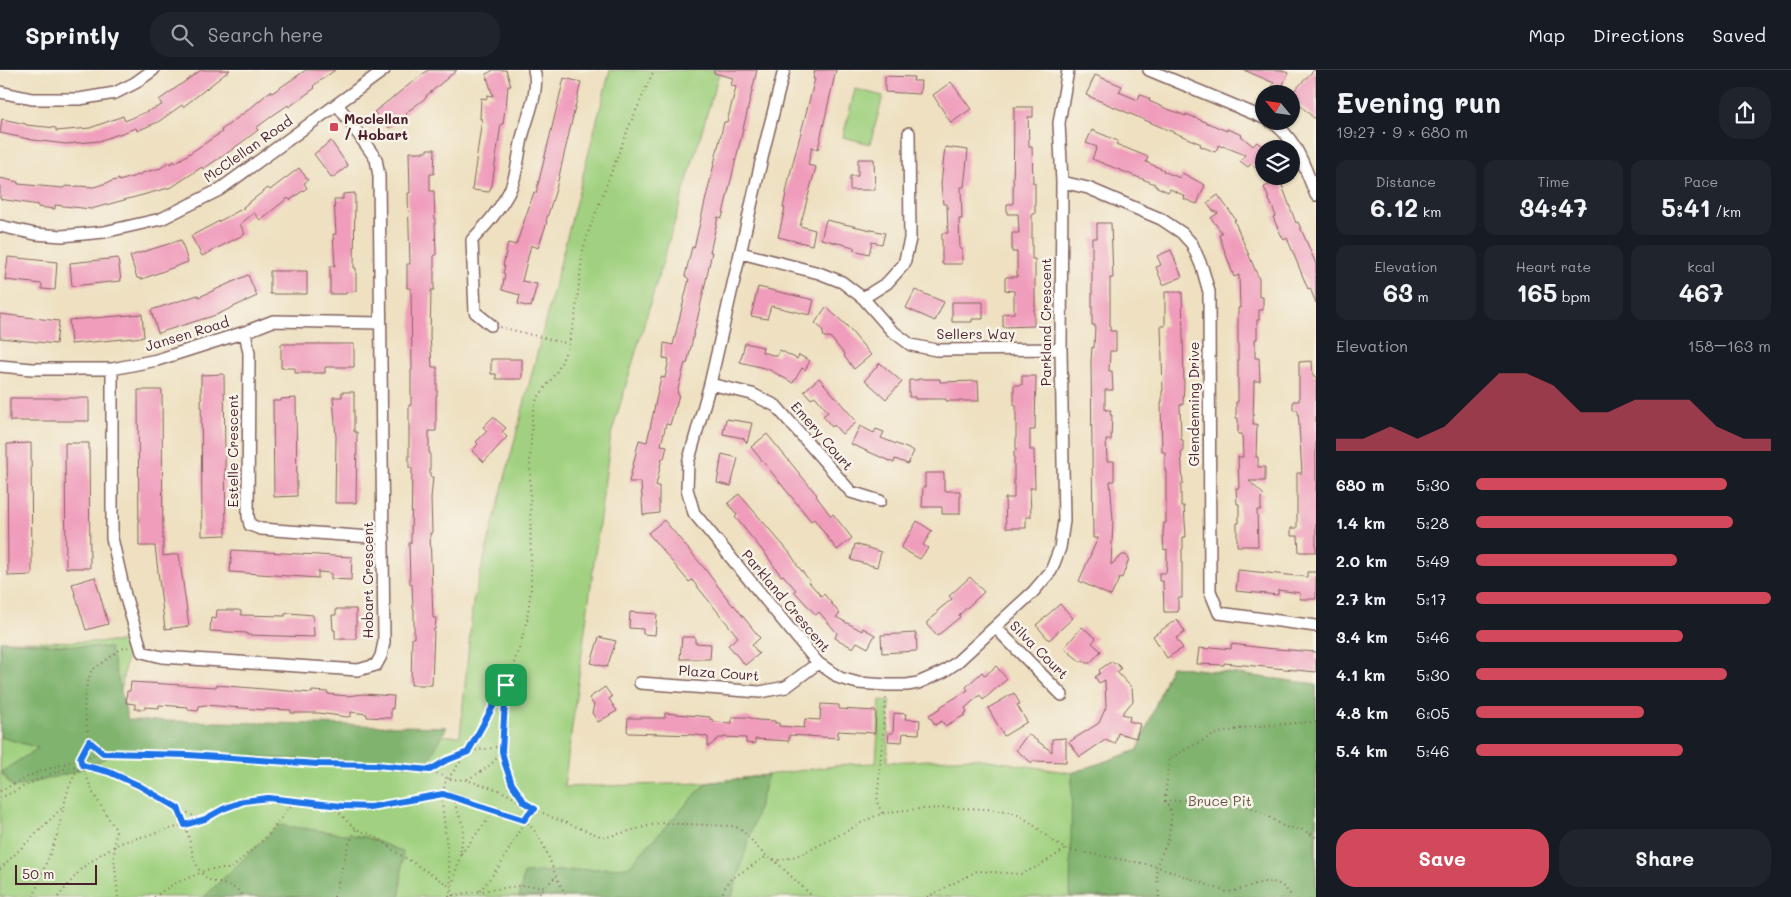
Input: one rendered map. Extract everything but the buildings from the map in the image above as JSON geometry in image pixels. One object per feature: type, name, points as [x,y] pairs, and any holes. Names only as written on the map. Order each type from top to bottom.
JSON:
[{"type":"street","points":[[0,92],[32,99],[79,99],[115,93],[135,83],[153,70]]},
{"type":"street","name":"McClellan Road","points":[[0,226],[35,234],[62,236],[104,232],[161,219],[219,190],[384,70]]},
{"type":"street","points":[[491,325],[475,312],[472,240],[496,215],[509,192],[517,168],[522,139],[536,88],[534,70]]},
{"type":"street","name":"Parkland Crescent","points":[[784,70],[710,384],[688,463],[687,489],[694,514],[818,664],[840,678],[858,683],[887,685],[918,683],[943,672],[956,663],[1033,592],[1051,571],[1060,548],[1064,521],[1061,349],[1062,182],[1059,123],[1068,70]]},
{"type":"street","points":[[1149,70],[1255,114]]},
{"type":"street","name":"Hobart Crescent","points":[[140,644],[142,652],[162,657],[358,670],[376,664],[381,656],[384,642],[384,538],[379,176],[376,159],[337,104]]},
{"type":"street","points":[[1282,130],[1294,144],[1316,195]]},
{"type":"street","points":[[863,298],[887,283],[904,264],[910,239],[909,134]]},
{"type":"street","name":"Glendenning Drive","points":[[1062,182],[1088,188],[1161,219],[1182,233],[1192,244],[1202,267],[1209,292],[1210,591],[1219,613],[1316,626]]},
{"type":"street","name":"Sellers Way","points":[[740,253],[819,272],[842,282],[863,298],[891,330],[911,345],[936,350],[1061,349]]},
{"type":"street","name":"Jansen Road","points":[[0,366],[32,369],[112,369],[157,360],[245,332],[272,321],[380,322]]},
{"type":"street","name":"Estelle Crescent","points":[[245,332],[249,353],[248,516],[250,525],[261,529],[384,538]]},
{"type":"street","points":[[112,369],[112,538],[125,595],[140,644]]},
{"type":"street","name":"Emery Court","points":[[710,384],[752,394],[776,406],[850,492],[880,501]]},
{"type":"street","name":"Silva Court","points":[[995,627],[1062,695]]},
{"type":"street","name":"Plaza Court","points":[[640,683],[760,692],[786,687],[818,664]]},
{"type":"path","points":[[525,803],[512,784],[502,751],[506,685],[521,644],[531,589],[532,420],[537,399],[558,370],[568,344],[575,317],[583,250],[589,230],[628,129],[654,70]]},
{"type":"path","points":[[491,325],[568,344]]},
{"type":"path","points":[[118,897],[114,857],[116,830],[93,793],[80,758],[89,741],[84,707],[86,688],[91,671],[121,649],[140,644]]},
{"type":"path","points":[[506,685],[468,752],[445,783],[443,794],[451,887],[453,896],[518,886],[546,886]]},
{"type":"path","points":[[882,813],[877,802],[887,685]]},
{"type":"path","points":[[1159,897],[1156,866],[1168,840],[1172,813],[1165,801],[1168,759],[1219,734],[1264,726],[1316,722]]},
{"type":"path","points":[[89,741],[103,753]]},
{"type":"path","points":[[430,770],[445,761],[468,752],[494,749],[503,745]]},
{"type":"path","points":[[466,780],[485,770],[496,760],[502,751]]},
{"type":"path","points":[[0,791],[38,772],[80,758],[103,753],[188,755],[318,764],[376,765],[430,770],[448,779],[466,780],[499,790],[551,817],[600,836],[607,837],[659,823],[733,826],[742,830],[767,856],[813,897]]},
{"type":"path","points":[[34,897],[56,837],[72,781],[82,765]]},
{"type":"path","points":[[0,798],[39,780],[82,765],[109,772],[138,785],[201,820]]},
{"type":"path","points":[[58,897],[81,869],[115,846],[201,820],[244,801],[268,798],[333,806],[370,807],[443,794],[529,823],[551,861],[556,876],[567,897]]},
{"type":"path","points":[[449,897],[460,856],[464,828],[452,797]]},
{"type":"path","points":[[1165,801],[1230,798],[1261,812],[1285,828],[1303,830],[1316,837]]},
{"type":"path","points":[[154,897],[172,885],[209,869],[231,869],[268,835],[294,802]]},
{"type":"path","points":[[0,869],[64,806]]},
{"type":"path","points":[[333,806],[356,829],[384,842],[393,850],[451,887]]},
{"type":"path","points":[[178,808],[185,825],[193,856],[201,874],[212,881],[238,889],[243,897]]},
{"type":"path","points":[[480,891],[496,871],[524,820],[535,809]]},
{"type":"path","points":[[773,860],[784,859],[803,852],[882,813],[934,809],[1006,811],[1024,819],[1055,844],[1066,849],[1156,866],[1227,892],[1237,891],[1268,881],[1281,885],[1292,897]]},
{"type":"path","points":[[460,856],[495,810]]},
{"type":"path","points":[[334,897],[348,846],[356,829]]},
{"type":"path","points":[[927,897],[977,871],[1021,874],[1037,867],[1066,849]]},
{"type":"path","points":[[721,897],[728,881],[767,856]]},
{"type":"path","points":[[536,897],[556,876]]},
{"type":"green space","name":"Bruce Pit","points":[[610,70],[720,70],[611,435],[564,787],[706,783],[850,764],[876,763],[880,700],[890,701],[887,762],[975,758],[1072,773],[1138,750],[1171,666],[1316,684],[1316,897],[0,897],[0,641],[129,642],[115,726],[185,733],[460,736],[473,602]]},
{"type":"green space","points":[[855,89],[883,96],[870,144],[843,137]]},
{"type":"green space","points":[[0,641],[110,648],[128,720],[447,727],[426,766],[124,750],[74,772],[13,788],[1,772],[38,748],[0,737]]},
{"type":"green space","points":[[1171,666],[1316,684],[1316,897],[1070,897],[1072,773],[1138,750]]},
{"type":"green space","points":[[768,775],[732,897],[519,897],[524,873],[628,867],[706,783]]},
{"type":"green space","points":[[279,825],[366,837],[403,852],[400,897],[204,897]]},
{"type":"place","name":"Mcclellan / Hobart","points":[[334,127]]},
{"type":"route","points":[[506,685],[502,751],[512,784],[525,803],[535,809],[524,820],[443,794],[370,807],[294,802],[268,798],[244,801],[223,809],[205,819],[185,825],[178,808],[138,785],[109,772],[82,765],[80,758],[89,741],[103,753],[188,755],[318,764],[376,765],[430,770],[445,761],[468,752],[506,685]]}]
